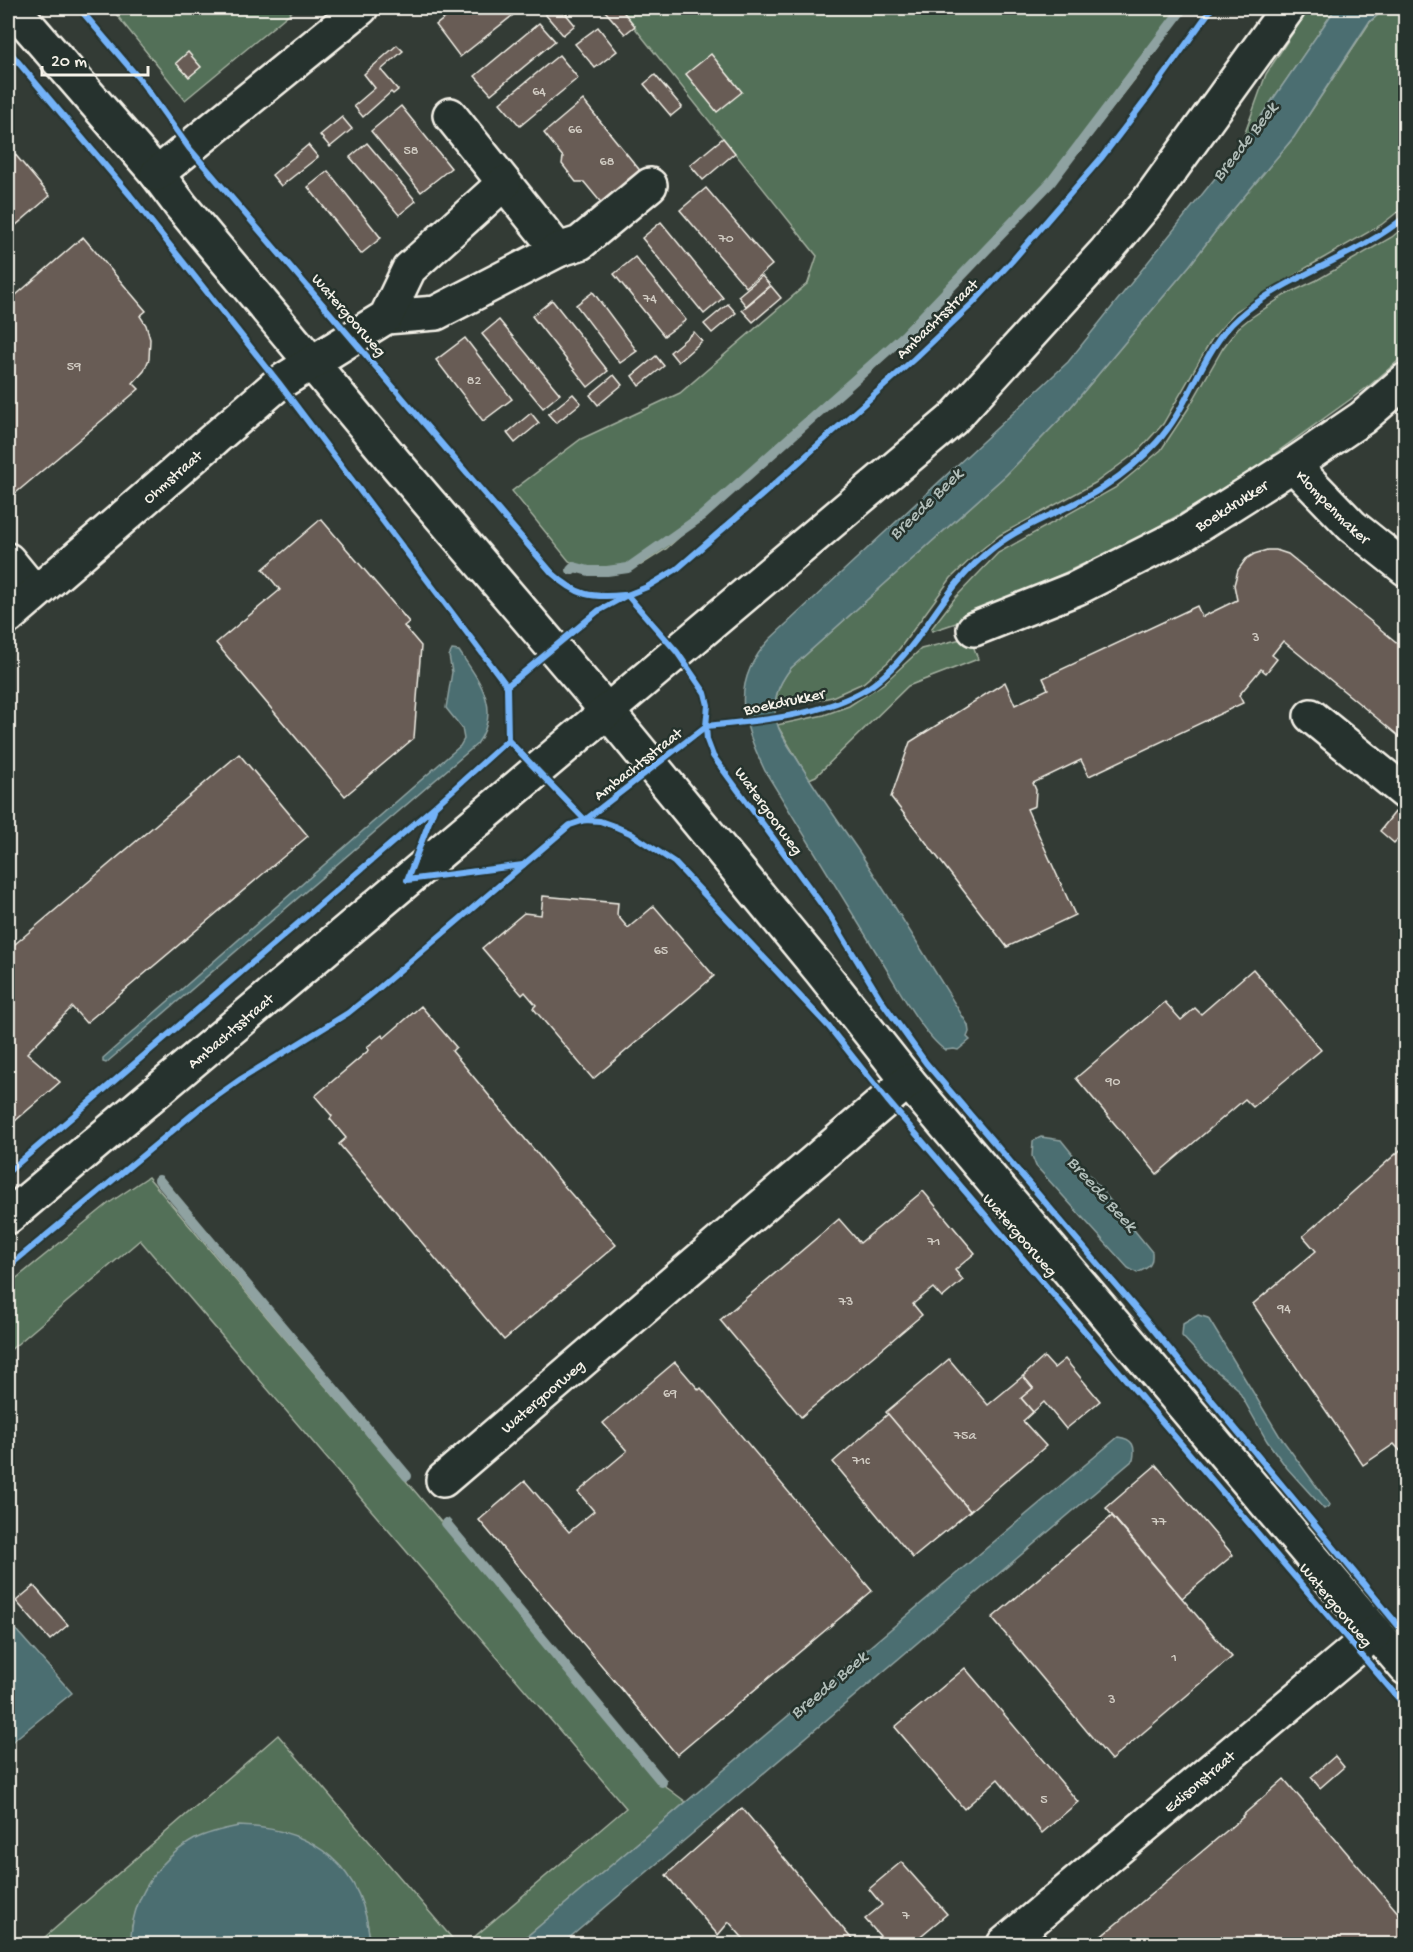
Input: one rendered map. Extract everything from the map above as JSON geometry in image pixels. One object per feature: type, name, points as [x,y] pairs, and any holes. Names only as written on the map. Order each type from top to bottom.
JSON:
[{"type":"street","name":"Watergoorweg","points":[[13,8],[156,174],[311,363],[607,711],[821,971],[908,1081],[1406,1668]]},
{"type":"street","points":[[156,174],[361,8]]},
{"type":"street","name":"Ambachtsstraat","points":[[8,1217],[952,420],[1149,200],[1288,8]]},
{"type":"street","points":[[450,115],[558,250]]},
{"type":"street","name":"Watergoorweg","points":[[386,317],[409,269],[504,183]]},
{"type":"street","name":"Watergoorweg","points":[[311,363],[386,317],[436,313],[558,250],[580,243],[650,185]]},
{"type":"street","name":"Ohmstraat","points":[[8,616],[279,383],[311,363]]},
{"type":"street","name":"Boekdrukker","points":[[974,629],[1077,588],[1184,534],[1362,418],[1406,380]]},
{"type":"street","name":"Klompenmaker","points":[[1293,465],[1352,526],[1406,569]]},
{"type":"street","points":[[8,560],[35,593]]},
{"type":"street","points":[[1311,716],[1406,793]]},
{"type":"street","name":"Watergoorweg","points":[[443,1480],[908,1081]]},
{"type":"street","name":"Edisonstraat","points":[[1004,1944],[1358,1650],[1376,1632]]},
{"type":"green space","points":[[111,8],[296,8],[185,100]]},
{"type":"green space","points":[[619,8],[1186,8],[1138,75],[1068,165],[973,267],[873,364],[666,549],[641,565],[591,572],[569,561],[512,491],[581,439],[680,393],[808,283],[817,256]]},
{"type":"green space","points":[[1309,8],[1340,8],[1333,12],[1240,147],[1266,74]]},
{"type":"green space","points":[[1386,8],[1405,8],[1405,206],[1381,225],[1235,312],[1212,339],[1163,424],[1137,452],[1095,483],[1000,535],[976,554],[951,578],[888,662],[863,683],[832,697],[774,709],[779,687],[791,668],[1006,475],[1064,415],[1294,137],[1370,22]]},
{"type":"green space","points":[[1405,226],[1405,355],[1369,386],[1237,481],[1142,536],[968,619],[932,631],[931,629],[955,598],[998,553],[1115,488],[1161,450],[1223,348],[1238,328],[1285,295],[1317,280],[1392,237]]},
{"type":"green space","points":[[975,637],[978,645],[974,648],[978,659],[908,686],[816,776],[809,779],[777,725],[824,715],[849,706],[883,684],[921,649]]},
{"type":"green space","points":[[148,1177],[666,1787],[686,1802],[518,1944],[466,1944],[626,1808],[140,1240],[8,1352],[8,1285],[109,1203]]},
{"type":"green space","points":[[278,1735],[457,1944],[370,1944],[361,1903],[341,1867],[138,1904],[132,1926],[131,1944],[37,1944]]},
{"type":"water","name":"Breede Beek","points":[[1340,8],[1386,8],[1369,22],[1294,137],[1190,265],[1064,415],[1006,475],[791,668],[779,687],[775,700],[775,715],[783,737],[886,893],[968,1025],[967,1037],[970,1040],[958,1050],[945,1050],[928,1033],[910,1008],[765,771],[750,736],[746,719],[744,687],[749,671],[757,655],[770,639],[1068,362],[1240,147],[1333,12]]},
{"type":"water","points":[[452,650],[459,651],[481,685],[488,707],[488,719],[477,744],[106,1063],[103,1062],[103,1058],[460,746],[464,739],[462,728],[446,708],[452,672],[449,656]]},
{"type":"water","name":"Breede Beek","points":[[1041,1137],[1061,1140],[1152,1252],[1151,1263],[1147,1267],[1137,1273],[1128,1268],[1036,1166],[1032,1156],[1033,1141]]},
{"type":"water","points":[[1198,1315],[1208,1318],[1279,1435],[1329,1506],[1324,1509],[1287,1468],[1267,1441],[1237,1388],[1208,1364],[1182,1336],[1183,1324]]},
{"type":"water","name":"Breede Beek","points":[[1118,1437],[1127,1439],[1132,1444],[1133,1460],[562,1944],[518,1944]]},
{"type":"water","points":[[8,1621],[72,1693],[8,1745]]},
{"type":"water","points":[[239,1826],[266,1828],[290,1834],[312,1844],[331,1857],[346,1873],[358,1893],[366,1917],[370,1944],[131,1944],[135,1912],[148,1883],[158,1870],[169,1858],[195,1839]]},
{"type":"building","points":[[458,8],[522,8],[460,57],[436,25]]},
{"type":"building","points":[[552,8],[561,8],[575,25],[563,35],[545,14]]},
{"type":"building","points":[[609,8],[620,8],[635,26],[625,34],[605,11]]},
{"type":"building","points":[[539,23],[555,41],[491,94],[475,76]]},
{"type":"building","points":[[598,27],[617,51],[595,68],[575,44]]},
{"type":"building","points":[[397,45],[403,51],[381,70],[398,90],[393,94],[391,92],[363,117],[354,106],[375,88],[364,74]]},
{"type":"building","points":[[188,52],[201,67],[189,77],[176,63]]},
{"type":"building","points":[[711,54],[742,92],[717,112],[686,74]]},
{"type":"building","points":[[559,55],[578,78],[520,126],[500,103]]},
{"type":"building","points":[[655,75],[682,107],[671,116],[644,84]]},
{"type":"building","points":[[583,100],[642,173],[603,205],[584,182],[576,182],[562,164],[563,157],[544,133]]},
{"type":"building","points":[[401,106],[451,168],[421,192],[371,131]]},
{"type":"building","points":[[342,117],[352,129],[330,147],[320,135]]},
{"type":"building","points":[[723,138],[735,153],[703,180],[690,165]]},
{"type":"building","points":[[367,143],[416,201],[399,215],[350,157]]},
{"type":"building","points":[[308,145],[318,157],[281,186],[272,175]]},
{"type":"building","points":[[8,146],[50,196],[8,232]]},
{"type":"building","points":[[328,171],[381,238],[361,254],[308,187]]},
{"type":"building","points":[[706,188],[772,265],[746,287],[680,210]]},
{"type":"building","points":[[661,222],[723,298],[704,314],[642,238]]},
{"type":"building","points":[[83,237],[146,311],[140,316],[146,325],[150,339],[149,359],[144,371],[133,383],[139,389],[11,497],[8,493],[8,302]]},
{"type":"building","points":[[635,257],[686,320],[664,336],[614,274]]},
{"type":"building","points":[[762,276],[770,285],[746,306],[738,296]]},
{"type":"building","points":[[771,286],[781,298],[753,322],[742,310]]},
{"type":"building","points":[[593,292],[637,351],[620,363],[576,305]]},
{"type":"building","points":[[552,300],[608,371],[588,387],[532,316]]},
{"type":"building","points":[[728,304],[736,313],[712,333],[704,324]]},
{"type":"building","points":[[499,320],[560,394],[543,408],[482,334]]},
{"type":"building","points":[[694,332],[702,341],[678,362],[670,352]]},
{"type":"building","points":[[465,338],[512,399],[483,421],[436,360]]},
{"type":"building","points":[[656,356],[664,366],[639,386],[632,376]]},
{"type":"building","points":[[614,375],[622,385],[598,405],[590,395]]},
{"type":"building","points":[[573,394],[581,403],[556,423],[548,414]]},
{"type":"building","points":[[531,413],[539,423],[515,443],[507,433]]},
{"type":"building","points":[[1406,470],[1406,483],[1400,477]]},
{"type":"building","points":[[321,519],[409,622],[404,626],[421,646],[414,738],[345,796],[216,643],[280,590],[263,569]]},
{"type":"building","points":[[1267,550],[1288,554],[1406,650],[1406,742],[1283,641],[1272,655],[1277,659],[1266,673],[1261,669],[1239,695],[1243,703],[1089,776],[1081,760],[1033,783],[1036,790],[1035,806],[1027,809],[1075,915],[1007,947],[891,797],[910,742],[1005,682],[1015,705],[1048,689],[1043,678],[1197,606],[1202,617],[1237,600],[1234,585],[1238,570],[1246,559]]},
{"type":"building","points":[[239,754],[308,836],[86,1023],[72,1007],[27,1053],[60,1082],[8,1127],[8,950]]},
{"type":"building","points":[[1395,812],[1406,820],[1406,830],[1394,843],[1380,831]]},
{"type":"building","points":[[543,896],[618,903],[617,915],[628,928],[654,906],[714,976],[593,1079],[533,1008],[536,1005],[525,992],[522,995],[482,948],[524,913],[541,915]]},
{"type":"building","points":[[1253,969],[1321,1050],[1253,1107],[1245,1099],[1157,1174],[1076,1078],[1165,1002],[1181,1020],[1195,1008],[1201,1014]]},
{"type":"building","points":[[421,1006],[456,1047],[452,1051],[616,1245],[504,1340],[339,1144],[346,1138],[330,1119],[332,1116],[315,1096],[369,1050],[367,1047],[382,1035],[384,1038]]},
{"type":"building","points":[[1406,1145],[1406,1457],[1394,1444],[1363,1465],[1253,1304],[1316,1251],[1303,1236]]},
{"type":"building","points":[[923,1191],[975,1253],[955,1270],[963,1280],[942,1298],[933,1288],[913,1304],[922,1315],[801,1417],[720,1320],[839,1219],[860,1243]]},
{"type":"building","points":[[1044,1357],[1054,1368],[1065,1359],[1100,1401],[1066,1429],[1044,1402],[1033,1412],[1021,1398],[1033,1388],[1023,1376]]},
{"type":"building","points":[[949,1359],[988,1405],[1023,1376],[1033,1388],[1021,1398],[1033,1412],[1023,1421],[1046,1446],[970,1511],[886,1412]]},
{"type":"building","points":[[675,1362],[699,1390],[701,1388],[872,1591],[677,1755],[479,1520],[525,1481],[569,1532],[594,1511],[578,1492],[627,1451],[603,1423]]},
{"type":"building","points":[[888,1414],[970,1511],[913,1558],[833,1462]]},
{"type":"building","points":[[1156,1465],[1233,1555],[1182,1598],[1106,1508]]},
{"type":"building","points":[[1112,1516],[1232,1657],[1111,1760],[992,1618]]},
{"type":"building","points":[[34,1586],[68,1625],[50,1640],[16,1601]]},
{"type":"building","points":[[965,1668],[1078,1802],[1042,1833],[998,1779],[964,1809],[895,1727]]},
{"type":"building","points":[[1335,1756],[1344,1767],[1320,1788],[1311,1777]]},
{"type":"building","points":[[1284,1779],[1406,1922],[1406,1944],[1092,1944],[1243,1817]]},
{"type":"building","points":[[742,1808],[856,1944],[748,1944],[729,1922],[718,1935],[666,1875]]},
{"type":"building","points":[[901,1862],[947,1914],[911,1944],[887,1944],[865,1919],[882,1905],[869,1889]]},
{"type":"waterway","points":[[571,570],[574,567],[589,571],[628,568],[702,516],[905,335],[1051,182],[1183,8]]},
{"type":"waterway","points":[[159,1180],[407,1476]]},
{"type":"waterway","points":[[446,1523],[662,1782]]},
{"type":"cycle path","points":[[79,8],[141,81],[189,148],[552,573],[569,587],[585,594],[624,595]]},
{"type":"cycle path","points":[[507,686],[598,611],[647,587],[677,569],[914,359],[974,302],[1102,157],[1212,8]]},
{"type":"cycle path","points":[[8,50],[130,195],[279,383],[507,686]]},
{"type":"cycle path","points":[[706,726],[790,716],[811,711],[850,697],[875,683],[906,653],[951,590],[982,557],[1020,530],[1102,488],[1151,448],[1179,412],[1215,345],[1239,317],[1278,289],[1365,244],[1406,216]]},
{"type":"cycle path","points":[[627,595],[677,652],[705,693],[708,705],[707,740],[713,756],[830,916],[883,1003],[926,1063],[1138,1311],[1406,1635]]},
{"type":"cycle path","points":[[8,1172],[435,806],[508,740],[507,686]]},
{"type":"cycle path","points":[[585,820],[706,726]]},
{"type":"cycle path","points":[[508,740],[585,820]]},
{"type":"cycle path","points":[[434,809],[407,880],[523,865]]},
{"type":"cycle path","points":[[8,1267],[200,1108],[241,1079],[348,1013],[570,825],[585,820],[600,821],[630,833],[674,862],[829,1027],[887,1100],[1406,1707]]}]
